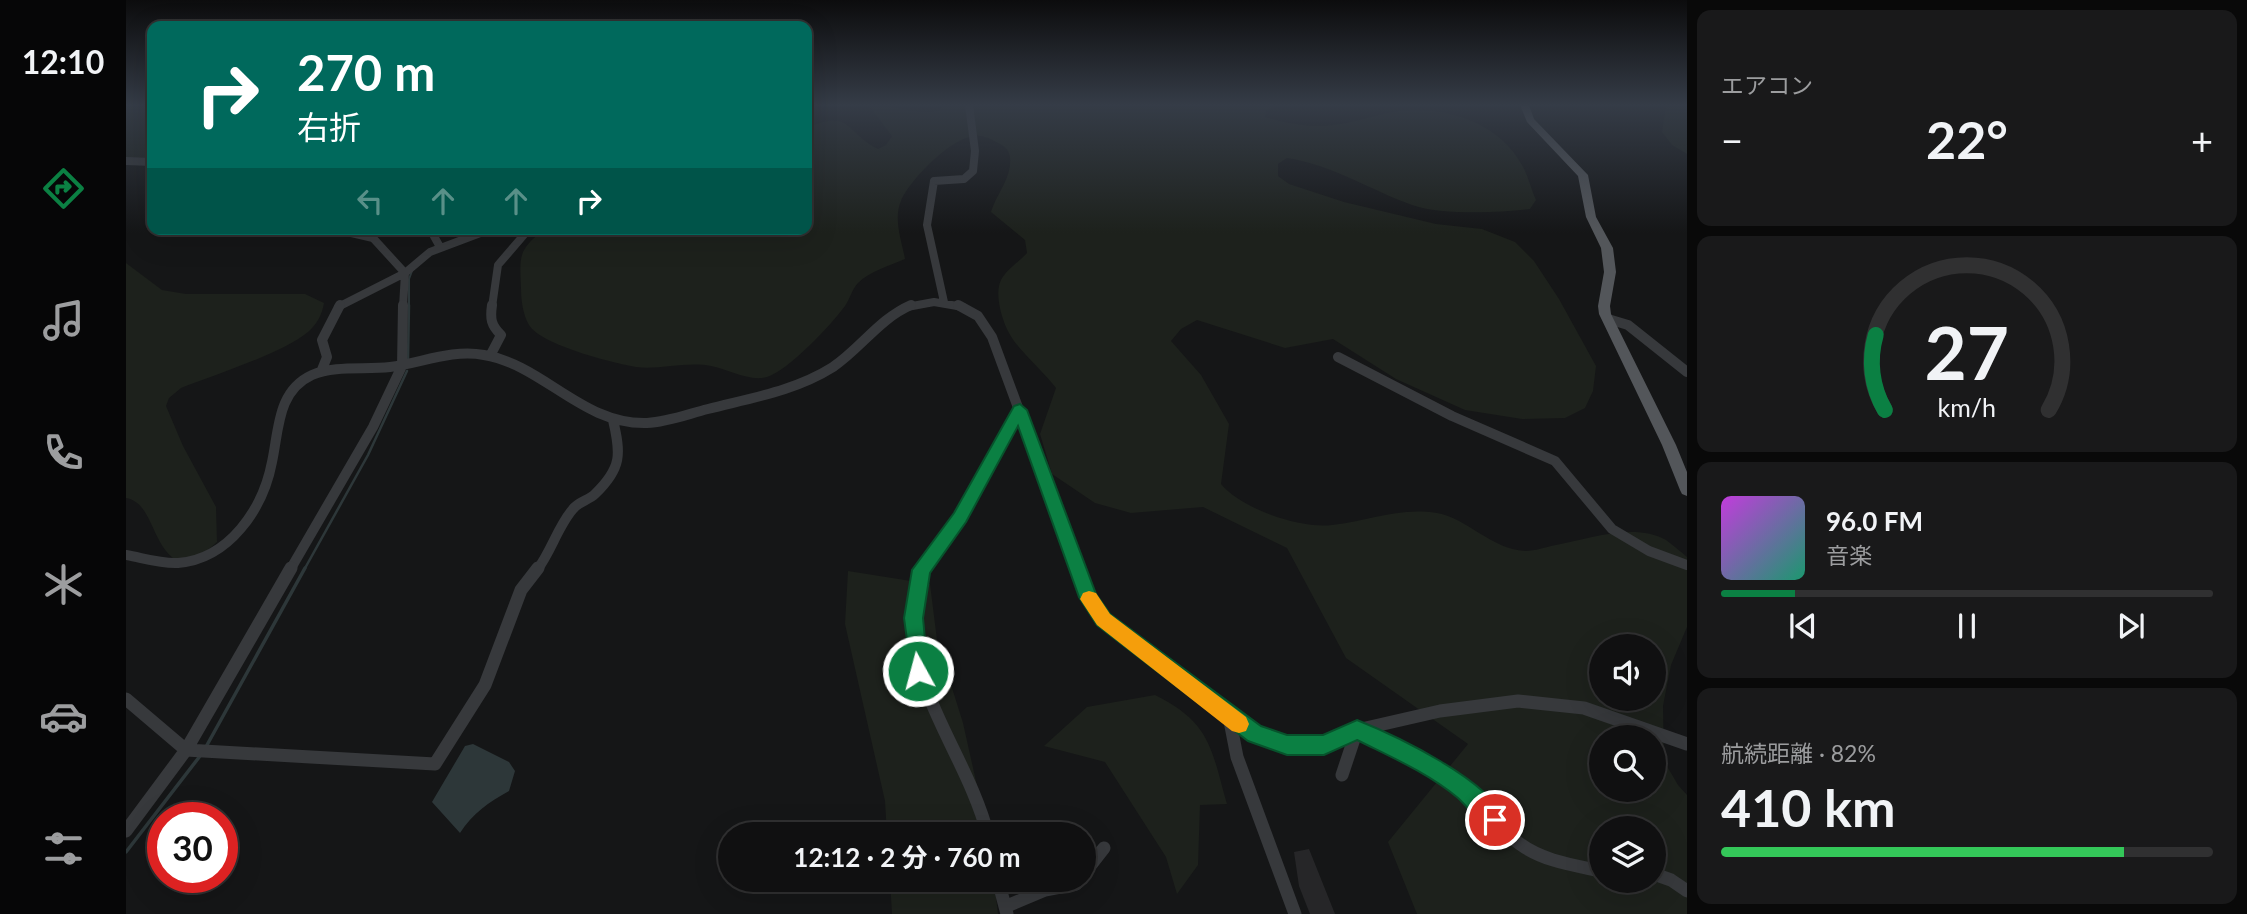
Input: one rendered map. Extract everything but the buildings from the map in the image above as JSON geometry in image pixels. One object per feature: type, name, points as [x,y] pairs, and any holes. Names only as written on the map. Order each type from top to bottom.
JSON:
[{"type":"main road","points":[[1557,148],[1583,175],[1591,217],[1607,248],[1611,272],[1604,306],[1608,319],[1669,445],[1687,490]]},
{"type":"street","points":[[944,302],[942,280],[932,256],[927,223],[934,181],[964,179],[973,171],[975,148]]},
{"type":"street","points":[[126,161],[147,162]]},
{"type":"street","points":[[126,168],[140,162]]},
{"type":"street","points":[[126,831],[197,751],[402,366],[405,273],[373,238],[360,235]]},
{"type":"street","points":[[433,235],[440,247]]},
{"type":"street","points":[[321,372],[327,357],[322,340],[335,309],[405,273],[420,258],[440,247],[474,235]]},
{"type":"street","points":[[490,356],[501,335],[493,327],[490,317],[498,265],[524,235]]},
{"type":"street","points":[[126,555],[175,564],[191,562],[216,550],[240,530],[261,495],[271,468],[276,425],[285,400],[297,384],[321,372],[402,366],[454,354],[490,356],[613,420],[653,423],[792,387],[820,375],[847,357],[902,309],[923,303],[944,302],[965,308],[981,319],[990,334],[1088,597],[1103,620],[1255,734],[1287,745],[1324,745],[1357,730],[1490,704],[1547,702],[1592,708],[1687,744]]},
{"type":"street","points":[[1608,319],[1628,325],[1687,372]]},
{"type":"street","points":[[1338,356],[1452,416],[1555,461],[1612,529],[1649,551],[1687,565]]},
{"type":"street","points":[[984,822],[961,756],[936,713],[918,671],[914,618],[921,570],[960,517],[1020,410]]},
{"type":"street","points":[[126,699],[197,751],[435,764],[485,685],[521,590],[547,557],[573,508],[594,495],[615,470],[619,459],[619,446],[613,420]]},
{"type":"street","points":[[1229,716],[1237,757],[1295,914]]},
{"type":"street","points":[[1342,775],[1357,730]]},
{"type":"street","points":[[1357,730],[1427,765],[1465,791],[1509,835],[1529,850],[1566,864],[1589,869]]},
{"type":"street","points":[[1096,858],[1104,848]]},
{"type":"street","points":[[1666,880],[1687,891]]},
{"type":"street","points":[[1001,892],[1007,910],[1041,892]]},
{"type":"shaded area","points":[[126,148],[147,148],[147,159],[126,157]]},
{"type":"shaded area","points":[[812,148],[949,148],[913,182],[901,201],[899,230],[905,259],[868,275],[858,283],[845,306],[820,335],[776,373],[760,378],[702,365],[645,368],[625,365],[562,346],[536,332],[525,317],[522,303],[522,255],[529,243],[538,235],[812,235]]},
{"type":"shaded area","points":[[1005,148],[1510,148],[1513,151],[1526,173],[1536,200],[1530,209],[1470,212],[1424,208],[1396,199],[1320,166],[1287,158],[1278,164],[1278,176],[1289,184],[1344,202],[1436,224],[1482,229],[1515,242],[1534,261],[1559,299],[1596,366],[1593,391],[1585,408],[1565,418],[1522,419],[1465,410],[1396,379],[1333,339],[1285,348],[1197,320],[1181,329],[1171,341],[1201,375],[1229,424],[1221,484],[1230,493],[1257,509],[1288,520],[1319,525],[1346,523],[1396,513],[1437,513],[1459,521],[1501,545],[1525,551],[1597,536],[1640,532],[1666,540],[1687,557],[1687,627],[1671,665],[1666,691],[1666,634],[1589,634],[1589,711],[1663,711],[1663,725],[1589,725],[1589,802],[1666,802],[1666,764],[1687,795],[1687,914],[1417,914],[1388,842],[1468,744],[1346,658],[1287,548],[1203,507],[1131,513],[1095,503],[1052,474],[1040,434],[1056,388],[1013,339],[1006,328],[1000,307],[998,292],[1001,280],[1027,253],[1025,240],[991,212],[1010,165]]},
{"type":"shaded area","points":[[1676,148],[1687,148],[1687,154]]},
{"type":"shaded area","points":[[126,263],[162,290],[186,294],[305,294],[324,303],[316,322],[297,340],[266,356],[181,388],[169,398],[166,406],[183,446],[216,507],[217,542],[191,565],[178,561],[168,553],[143,510],[136,502],[126,498]]},
{"type":"shaded area","points":[[848,571],[930,584],[937,640],[963,723],[985,822],[886,822],[885,801],[845,624]]},
{"type":"shaded area","points":[[1155,695],[1188,716],[1206,739],[1227,804],[1200,805],[1198,865],[1177,894],[1166,857],[1105,762],[1044,746],[1087,707]]},
{"type":"shaded area","points":[[473,744],[509,762],[515,771],[509,791],[482,809],[460,833],[432,802],[465,746]]},
{"type":"shaded area","points":[[891,892],[995,892],[998,914],[892,914]]},
{"type":"waterway","points":[[409,305],[409,279],[412,271]]},
{"type":"waterway","points":[[408,360],[409,305]]},
{"type":"waterway","points":[[304,570],[368,455],[407,371]]},
{"type":"waterway","points":[[207,745],[305,568]]},
{"type":"waterway","points":[[126,852],[200,756]]},
{"type":"slow traffic","points":[[1089,599],[1103,620],[1239,724]]},
{"type":"route","points":[[918,671],[914,650],[914,618],[921,570],[960,517],[1020,410],[1088,597],[1103,620],[1255,734],[1287,745],[1324,745],[1357,730],[1427,765],[1465,791],[1495,820]]}]
